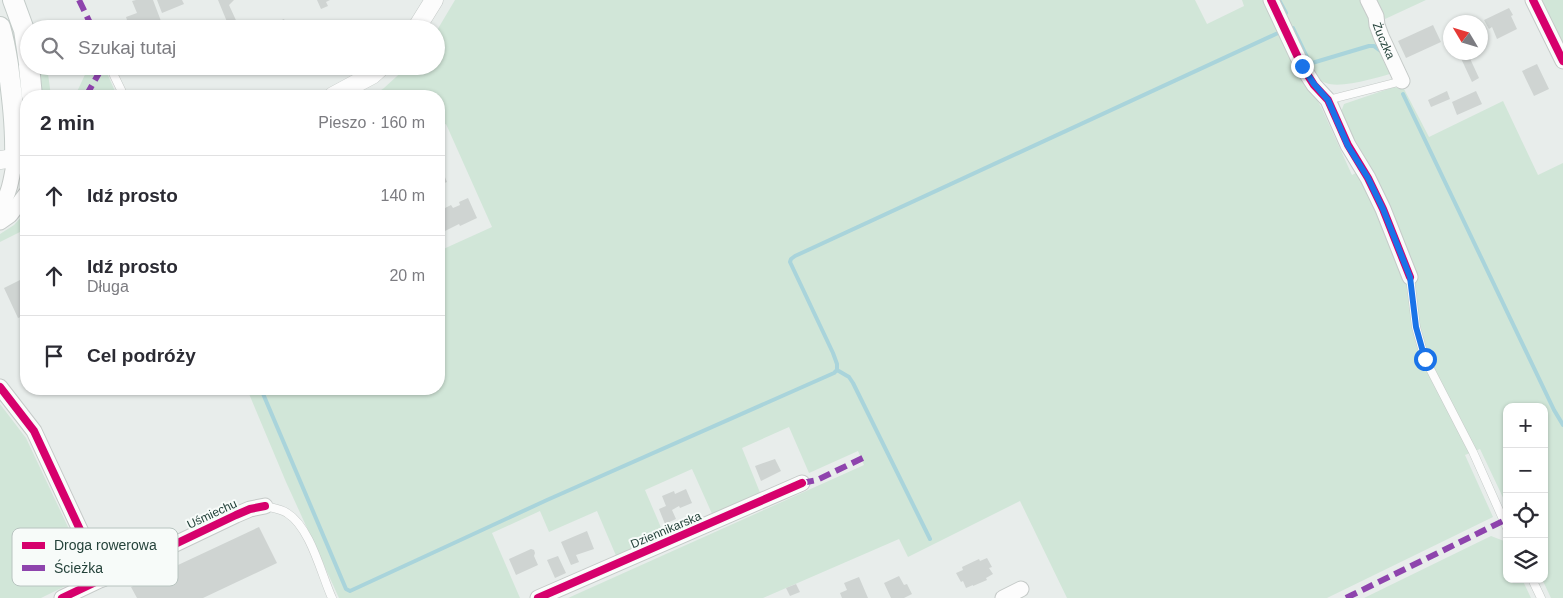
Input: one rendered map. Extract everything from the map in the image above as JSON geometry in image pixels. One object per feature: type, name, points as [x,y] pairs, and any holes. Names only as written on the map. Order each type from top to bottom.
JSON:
[{"type":"main road","points":[[13,0],[20,20]]},
{"type":"main road","points":[[0,27],[10,77],[16,134],[14,158]]},
{"type":"main road","points":[[30,75],[31,90]]},
{"type":"street","points":[[422,20],[434,0]]},
{"type":"street","points":[[1271,0],[1302,66],[1328,100],[1348,146],[1368,178],[1383,209],[1410,277]]},
{"type":"street","name":"Żuczka","points":[[1368,0],[1376,16],[1381,36],[1402,81]]},
{"type":"street","points":[[1533,0],[1563,61]]},
{"type":"street","points":[[354,90],[372,75]]},
{"type":"street","points":[[0,208],[10,185],[14,158]]},
{"type":"street","points":[[0,222],[20,202]]},
{"type":"street","points":[[0,387],[34,431],[79,528]]},
{"type":"street","name":"Dziennikarska","points":[[538,598],[802,483]]},
{"type":"street","name":"Uśmiechu","points":[[178,543],[250,509],[265,506]]},
{"type":"street","name":"Uśmiechu","points":[[62,598],[88,586]]},
{"type":"street","points":[[1003,598],[1021,589]]},
{"type":"lane","points":[[114,75],[121,90]]},
{"type":"lane","points":[[1328,100],[1402,81]]},
{"type":"lane","points":[[1410,277],[1416,327],[1425,359],[1474,452],[1503,519]]},
{"type":"lane","points":[[265,506],[288,514],[300,526],[310,544],[332,598]]},
{"type":"lane","points":[[1534,583],[1541,598]]},
{"type":"green space","points":[[455,0],[1195,0],[1207,24],[1244,6],[1242,0],[1266,0],[1322,109],[1352,175],[1370,166],[1341,116],[1344,104],[1394,87],[1404,89],[1429,137],[1503,101],[1538,175],[1563,163],[1563,598],[1551,598],[1544,583],[1548,583],[1548,403],[1503,403],[1503,498],[1480,449],[1465,455],[1493,517],[1327,598],[1067,598],[1020,501],[908,557],[899,539],[763,598],[568,598],[864,465],[858,451],[809,473],[789,427],[742,448],[761,495],[713,516],[692,469],[645,490],[665,537],[617,558],[597,511],[549,532],[540,511],[492,533],[520,598],[339,598],[286,482],[250,395],[445,395],[445,248],[492,227],[445,124],[445,90],[381,90],[398,75],[445,75],[445,20],[443,20]]},
{"type":"green space","points":[[1275,0],[1362,0],[1396,72],[1341,85],[1326,83],[1315,77]]},
{"type":"green space","points":[[1375,0],[1426,0],[1385,19]]},
{"type":"green space","points":[[1538,0],[1563,0],[1563,52]]},
{"type":"green space","points":[[35,75],[48,75],[50,90],[36,90]]},
{"type":"green space","points":[[85,75],[108,75],[114,90],[78,90]]},
{"type":"green space","points":[[20,218],[20,232],[0,242],[0,234]]},
{"type":"green space","points":[[0,404],[26,438],[69,528],[12,528],[12,586],[66,586],[41,598],[0,598]]},
{"type":"green space","points":[[1491,536],[1503,541],[1503,583],[1524,583],[1531,598],[1364,598]]},
{"type":"building","points":[[153,0],[161,20],[127,20],[126,17],[137,13],[132,1]]},
{"type":"building","points":[[157,0],[182,0],[184,4],[162,13]]},
{"type":"building","points":[[218,0],[234,0],[229,5],[236,20],[226,20]]},
{"type":"building","points":[[317,0],[330,0],[326,2],[328,6],[321,9]]},
{"type":"building","points":[[1509,8],[1517,29],[1497,39],[1492,27],[1489,29],[1488,27],[1488,18]]},
{"type":"building","points":[[1433,25],[1441,42],[1406,58],[1398,41]]},
{"type":"building","points":[[1462,60],[1471,60],[1479,78],[1472,82]]},
{"type":"building","points":[[1537,64],[1549,89],[1534,96],[1522,71]]},
{"type":"building","points":[[1447,91],[1450,99],[1431,107],[1428,100]]},
{"type":"building","points":[[1476,91],[1482,104],[1457,115],[1452,102]]},
{"type":"building","points":[[468,198],[477,218],[445,231],[445,208],[451,205],[453,208],[460,205],[459,202]]},
{"type":"building","points":[[20,280],[20,317],[18,318],[4,288]]},
{"type":"building","points":[[775,459],[781,471],[761,481],[755,466]]},
{"type":"building","points":[[686,489],[692,503],[672,510],[676,519],[665,524],[659,509],[666,506],[662,496],[674,491],[675,494]]},
{"type":"building","points":[[259,527],[277,563],[203,598],[137,598],[131,587],[133,586],[178,586],[178,565]]},
{"type":"building","points":[[587,531],[594,549],[576,555],[579,562],[571,565],[561,542]]},
{"type":"building","points":[[531,549],[534,550],[534,556],[538,565],[516,575],[509,559]]},
{"type":"building","points":[[558,556],[566,573],[555,578],[547,560]]},
{"type":"building","points":[[987,558],[992,567],[989,568],[993,574],[986,578],[987,580],[966,588],[956,573],[963,570],[962,567],[979,559],[980,561]]},
{"type":"building","points":[[899,576],[904,585],[907,584],[912,594],[904,598],[891,598],[884,583]]},
{"type":"building","points":[[859,577],[868,598],[842,598],[840,593],[847,590],[844,583]]},
{"type":"building","points":[[796,584],[800,592],[790,596],[786,588]]},
{"type":"waterway","points":[[1279,0],[1286,13]]},
{"type":"waterway","points":[[1293,28],[1309,61],[1312,63],[1369,46],[1374,46],[1381,51]]},
{"type":"waterway","points":[[837,370],[833,353],[790,262],[791,259],[1278,33]]},
{"type":"waterway","points":[[1403,94],[1554,410],[1563,425]]},
{"type":"waterway","points":[[837,370],[849,377],[853,383],[930,539]]},
{"type":"waterway","points":[[264,395],[346,589],[350,591],[837,370]]},
{"type":"marked path","points":[[79,0],[89,20]]},
{"type":"marked path","points":[[89,90],[98,75]]},
{"type":"marked path","points":[[802,483],[817,480],[867,456]]},
{"type":"marked path","points":[[1346,598],[1503,521]]},
{"type":"cycle path","points":[[1271,0],[1302,66],[1314,85],[1328,100],[1348,145],[1368,178],[1383,209],[1410,277]]},
{"type":"cycle path","points":[[1533,0],[1563,61]]},
{"type":"cycle path","points":[[0,387],[34,431],[79,528]]},
{"type":"cycle path","points":[[538,598],[802,483]]},
{"type":"cycle path","points":[[178,543],[250,509],[265,506]]},
{"type":"cycle path","points":[[62,598],[87,586]]},
{"type":"route","points":[[1302,66],[1328,100],[1348,146],[1368,178],[1383,209],[1410,277],[1416,327],[1425,359]]}]
